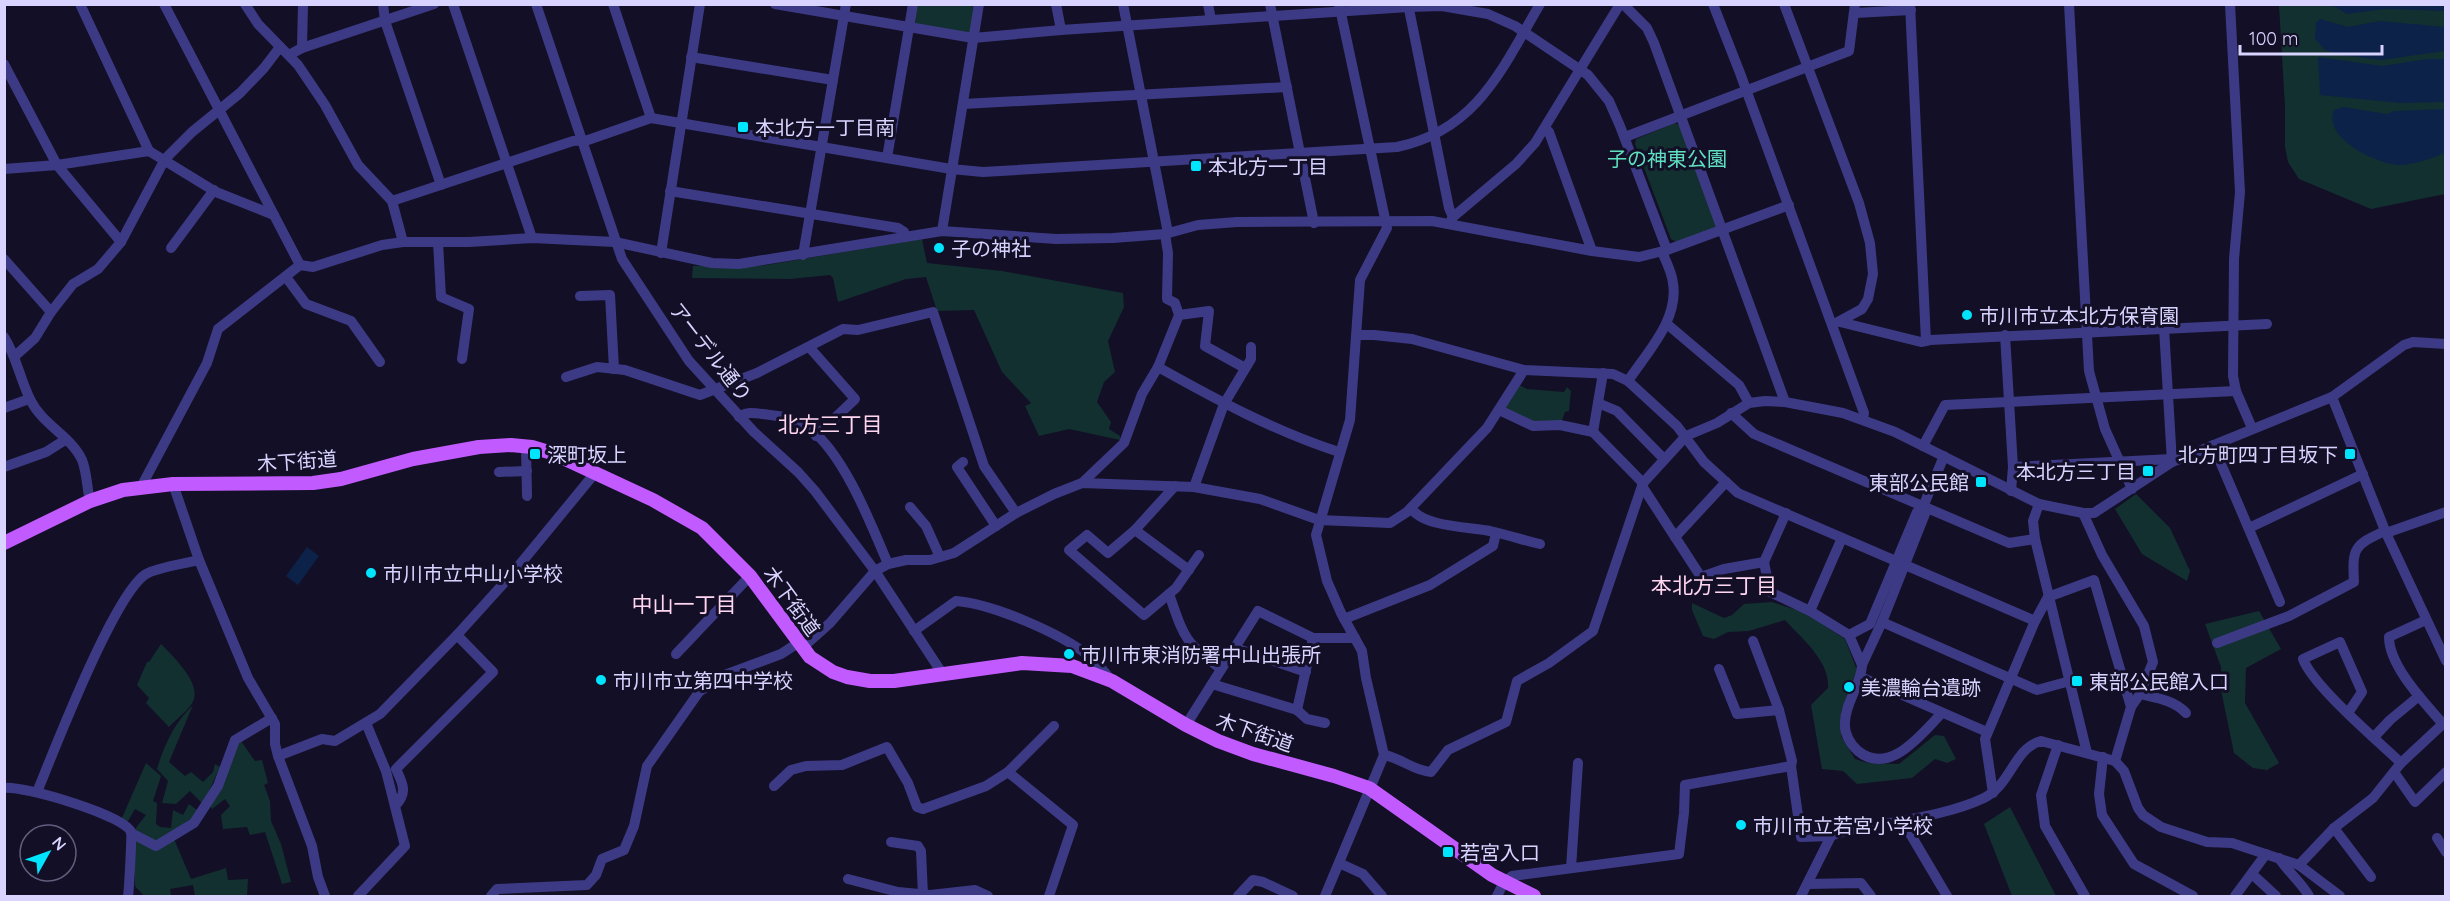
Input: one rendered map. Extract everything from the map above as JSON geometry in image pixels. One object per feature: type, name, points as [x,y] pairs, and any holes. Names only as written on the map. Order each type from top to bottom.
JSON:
[{"type":"main road","name":"木下街道","points":[[4,543],[90,501],[141,487],[173,484],[321,483],[434,455],[493,445],[526,446],[552,453],[595,472],[670,508],[702,528],[750,576],[800,646],[820,665],[847,677],[870,681],[894,681],[1006,664],[1037,663],[1072,666],[1112,681],[1210,738],[1253,754],[1369,788],[1466,857],[1504,882],[1534,897]]},
{"type":"street","points":[[80,4],[149,151]]},
{"type":"street","points":[[164,4],[300,265]]},
{"type":"street","points":[[245,4],[258,24],[289,55],[325,105],[358,165],[392,201],[403,242]]},
{"type":"street","points":[[302,48],[303,4]]},
{"type":"street","points":[[383,4],[385,21],[441,185]]},
{"type":"street","points":[[289,55],[302,48],[434,4]]},
{"type":"street","points":[[453,4],[532,238]]},
{"type":"street","name":"アーデル通り","points":[[536,4],[622,259],[689,361],[739,417],[798,472],[875,571],[942,673]]},
{"type":"street","points":[[613,4],[651,118]]},
{"type":"street","points":[[661,253],[700,4]]},
{"type":"street","points":[[775,4],[845,10],[909,27],[973,38],[1272,16],[1340,8],[1461,6],[1508,21],[1581,69],[1609,101],[1625,137],[1665,251],[1673,283],[1672,304],[1667,324],[1628,381]]},
{"type":"street","points":[[887,158],[913,4]]},
{"type":"street","points":[[942,231],[979,4]]},
{"type":"street","points":[[1056,4],[1061,30]]},
{"type":"street","points":[[491,897],[497,889],[587,885],[597,875],[602,859],[624,850],[634,826],[647,766],[699,692],[722,676],[800,646],[830,623],[875,571],[888,564],[906,560],[930,560],[954,553],[1016,513],[1082,483],[1124,443],[1142,394],[1158,367],[1179,315],[1175,303],[1167,299],[1167,234],[1123,4]]},
{"type":"street","points":[[1208,4],[1211,20]]},
{"type":"street","points":[[1270,4],[1314,223]]},
{"type":"street","points":[[392,201],[573,141],[581,141],[651,118],[951,169],[983,172],[1397,147],[1436,135],[1458,121],[1480,100],[1494,81],[1540,4]]},
{"type":"street","points":[[1451,221],[1516,164],[1546,129],[1622,4],[1647,28],[1785,402]]},
{"type":"street","points":[[1713,4],[1836,322],[1864,413],[1863,419]]},
{"type":"street","points":[[1784,4],[1856,194],[1870,243],[1873,274],[1868,299],[1862,309],[1836,322]]},
{"type":"street","points":[[2069,4],[2090,371],[2095,397],[2119,462],[2132,489]]},
{"type":"street","points":[[2230,4],[2240,192],[2234,259],[2233,376],[2236,391],[2252,428]]},
{"type":"street","points":[[1408,6],[1436,135],[1451,221]]},
{"type":"street","points":[[1625,137],[1849,51],[1855,9],[1911,7],[1926,340]]},
{"type":"street","points":[[1325,897],[1384,755],[1362,651],[1344,620],[1327,581],[1316,535],[1318,520],[1350,420],[1358,336],[1360,280],[1387,228],[1340,8]]},
{"type":"street","points":[[803,255],[845,10]]},
{"type":"street","points":[[11,353],[35,338],[51,312],[73,284],[98,269],[121,242],[165,159],[192,132],[220,111],[251,82],[280,47]]},
{"type":"street","points":[[691,57],[833,80]]},
{"type":"street","points":[[4,64],[57,165],[121,242]]},
{"type":"street","points":[[963,104],[1287,87]]},
{"type":"street","points":[[1546,129],[1592,251]]},
{"type":"street","points":[[4,168],[57,165],[149,151],[214,190],[274,215]]},
{"type":"street","points":[[171,248],[214,190]]},
{"type":"street","points":[[670,191],[897,228],[904,232],[905,237]]},
{"type":"street","points":[[141,487],[207,363],[218,329],[300,265],[314,267],[382,245],[403,242],[532,238],[615,242],[712,263],[739,264],[942,231],[1056,239],[1167,234],[1198,225],[1238,222],[1451,221],[1592,251],[1639,257],[1665,251],[1789,205]]},
{"type":"street","points":[[438,242],[441,297],[469,309],[462,359]]},
{"type":"street","points":[[4,259],[51,312]]},
{"type":"street","points":[[286,277],[306,304],[351,321],[380,362]]},
{"type":"street","points":[[580,296],[610,295],[614,369]]},
{"type":"street","points":[[1179,315],[1209,311],[1205,346],[1245,368]]},
{"type":"street","points":[[566,377],[597,367],[625,370],[700,395],[810,348],[843,329],[858,330],[933,312],[984,466],[1016,513]]},
{"type":"street","points":[[1836,322],[1921,342],[2005,335],[2267,324]]},
{"type":"street","points":[[1667,324],[1739,385],[1749,403]]},
{"type":"street","points":[[2164,328],[2172,461]]},
{"type":"street","points":[[1358,336],[1374,335],[1412,339],[1524,370],[1613,374],[1628,381],[1686,436],[1704,462],[1738,493],[2035,621]]},
{"type":"street","points":[[2005,335],[2013,467],[2011,491]]},
{"type":"street","points":[[4,337],[29,399],[39,416],[65,440],[82,460],[90,501]]},
{"type":"street","points":[[1384,755],[1399,759],[1421,772],[1431,772],[1448,750],[1506,722],[1517,681],[1549,663],[1593,631],[1643,485],[1686,436],[1717,423],[1749,403],[1765,400],[1785,402],[1863,419],[1944,456],[2039,504],[2084,513],[2100,511],[2172,461],[2332,397],[2404,345],[2413,342],[2445,344]]},
{"type":"street","points":[[1194,487],[1224,404],[1251,359],[1251,347]]},
{"type":"street","points":[[810,348],[855,399],[816,436]]},
{"type":"street","points":[[1158,367],[1224,404],[1287,434],[1339,452]]},
{"type":"street","points":[[1082,483],[1194,487],[1260,499],[1318,520],[1390,523],[1411,508],[1487,428],[1524,370]]},
{"type":"street","points":[[1593,432],[1603,374]]},
{"type":"street","points":[[1923,446],[1945,405],[2236,391]]},
{"type":"street","points":[[2332,397],[2386,532],[2445,661]]},
{"type":"street","points":[[4,408],[29,399]]},
{"type":"street","points":[[1598,403],[1617,411],[1664,459]]},
{"type":"street","points":[[1499,410],[1533,426],[1560,425],[1593,432],[1643,485],[1701,577],[1764,562]]},
{"type":"street","points":[[739,417],[746,412],[784,416],[809,428],[830,449],[863,507],[888,564]]},
{"type":"street","points":[[1731,413],[1754,434],[2009,543],[2035,539]]},
{"type":"street","points":[[4,467],[46,452],[65,440]]},
{"type":"street","points":[[2213,445],[2280,602]]},
{"type":"street","points":[[526,446],[527,496]]},
{"type":"street","points":[[1849,635],[1870,624],[1925,514],[1923,507],[1944,456]]},
{"type":"street","points":[[2013,467],[2172,461]]},
{"type":"street","points":[[963,462],[957,467],[996,526]]},
{"type":"street","points":[[499,472],[527,471]]},
{"type":"street","points":[[278,756],[322,739],[334,741],[380,714],[457,634],[525,558],[595,472]]},
{"type":"street","points":[[2249,528],[2363,474]]},
{"type":"street","points":[[1675,537],[1726,482]]},
{"type":"street","points":[[173,484],[199,560],[248,678],[275,723],[274,744],[309,836],[325,897]]},
{"type":"street","points":[[1175,486],[1135,530],[1108,553],[1087,535],[1069,550],[1144,615],[1169,594],[1199,555]]},
{"type":"street","points":[[2039,504],[2033,521],[2035,539],[2087,753]]},
{"type":"street","points":[[910,507],[926,526],[940,557]]},
{"type":"street","points":[[1411,508],[1415,513],[1436,523],[1496,533],[1540,544]]},
{"type":"street","points":[[2217,643],[2289,616],[2354,582],[2353,558],[2362,541],[2445,512]]},
{"type":"street","points":[[1786,513],[1764,562],[1770,592],[1810,611],[1849,635],[1862,665]]},
{"type":"street","points":[[2084,513],[2102,555],[2144,626],[2152,662],[2140,694],[2131,707],[2115,760]]},
{"type":"street","points":[[1135,530],[1189,570]]},
{"type":"street","points":[[1344,620],[1430,585],[1493,546],[1496,533]]},
{"type":"street","points":[[1810,611],[1842,538]]},
{"type":"street","points":[[38,792],[81,687],[130,591],[146,574],[199,560]]},
{"type":"street","points":[[1901,564],[1882,622],[1862,665],[1861,677],[1845,713],[1844,726],[1852,745],[1868,757],[1887,758],[1906,749],[1942,713]]},
{"type":"street","points":[[676,654],[750,576]]},
{"type":"street","points":[[1993,794],[1985,739],[2035,621],[2048,597],[2094,580],[2131,707]]},
{"type":"street","points":[[1169,594],[1183,634],[1195,650],[1221,669]]},
{"type":"street","points":[[914,631],[956,601],[986,605],[1046,631],[1089,656],[1112,681]]},
{"type":"street","points":[[1186,725],[1258,611],[1313,638],[1355,638]]},
{"type":"street","points":[[2299,865],[2334,828],[2373,798],[2397,767],[2444,722],[2400,672],[2389,647],[2389,637],[2426,620]]},
{"type":"street","points":[[1882,622],[2037,690],[2070,681]]},
{"type":"street","points":[[395,806],[404,793],[404,786],[396,769],[493,672],[457,634]]},
{"type":"street","points":[[1297,710],[1313,638]]},
{"type":"street","points":[[1753,641],[1779,710],[1792,761],[1801,837],[1831,836],[1953,809],[1993,794],[2006,780],[2023,751],[2032,743],[2041,741],[2115,760],[2124,771],[2138,808],[2143,815],[2161,827],[2207,842],[2232,843],[2299,865],[2340,897]]},
{"type":"street","points":[[2348,713],[2362,693],[2340,642],[2303,659],[2307,670],[2348,713],[2374,737],[2397,767],[2415,802],[2445,772]]},
{"type":"street","points":[[1235,648],[1306,672]]},
{"type":"street","points":[[1719,669],[1737,714],[1779,710]]},
{"type":"street","points":[[1861,677],[1987,732]]},
{"type":"street","points":[[1212,684],[1297,710],[1307,718],[1324,723]]},
{"type":"street","points":[[2140,694],[2179,706],[2186,713]]},
{"type":"street","points":[[2374,737],[2390,720],[2420,696]]},
{"type":"street","points":[[4,788],[15,787],[38,792],[104,815],[156,846],[194,823],[218,786],[235,740],[272,718]]},
{"type":"street","points":[[358,897],[405,846],[386,771],[366,723]]},
{"type":"street","points":[[774,786],[791,770],[806,766],[842,765],[887,747],[908,783],[917,807],[923,809],[986,786],[1008,772],[1054,726]]},
{"type":"street","points":[[2058,745],[2041,795],[2045,826],[2085,897]]},
{"type":"street","points":[[2103,757],[2099,794],[2102,815],[2134,864],[2193,897]]},
{"type":"street","points":[[1571,868],[1578,763]]},
{"type":"street","points":[[1497,897],[1504,882],[1512,876],[1679,854],[1685,785],[1791,766]]},
{"type":"street","points":[[1008,772],[1073,825],[1049,897]]},
{"type":"street","points":[[1902,820],[1947,897]]},
{"type":"street","points":[[2334,828],[2371,877]]},
{"type":"street","points":[[128,897],[131,879],[128,863],[131,833]]},
{"type":"street","points":[[1801,897],[1831,836]]},
{"type":"street","points":[[2437,838],[2445,852]]},
{"type":"street","points":[[891,842],[918,846],[921,851],[923,895]]},
{"type":"street","points":[[2235,897],[2266,854]]},
{"type":"street","points":[[2280,858],[2289,873],[2302,884],[2309,897]]},
{"type":"street","points":[[1339,863],[1363,874],[1382,897]]},
{"type":"street","points":[[2252,873],[2276,897]]},
{"type":"street","points":[[848,879],[898,892],[923,895],[975,890],[988,897]]},
{"type":"street","points":[[1238,897],[1253,880],[1263,882],[1293,897]]},
{"type":"street","points":[[1808,884],[1861,883],[1871,897]]},
{"type":"green space","points":[[916,5],[976,5],[972,35],[915,25]]},
{"type":"green space","points":[[2279,5],[2445,5],[2445,194],[2371,209],[2299,179],[2288,162],[2285,147]]},
{"type":"green space","name":"子の神東公園","points":[[1675,123],[1681,126],[1717,224],[1715,229],[1676,242],[1671,239],[1635,144],[1636,139]]},
{"type":"green space","points":[[922,239],[927,263],[1002,271],[1123,293],[1124,307],[1108,341],[1115,372],[1104,382],[1097,402],[1111,422],[1109,429],[1120,436],[1120,440],[1069,429],[1039,436],[1025,406],[1031,403],[1002,372],[974,310],[937,311],[926,277],[906,279],[838,302],[833,278],[830,275],[790,279],[692,278],[693,266],[760,266]]},
{"type":"green space","points":[[1517,384],[1527,389],[1564,392],[1567,387],[1571,391],[1569,411],[1565,412],[1561,423],[1533,424],[1502,409]]},
{"type":"green space","points":[[2136,494],[2170,528],[2190,571],[2187,581],[2142,554],[2115,509]]},
{"type":"green space","points":[[1772,602],[1803,612],[1845,639],[1857,670],[1841,712],[1841,736],[1855,759],[1868,763],[1899,764],[1935,735],[1944,736],[1956,759],[1947,763],[1935,759],[1912,778],[1857,784],[1843,771],[1822,769],[1811,705],[1828,688],[1825,669],[1814,651],[1785,620],[1749,631],[1728,632],[1714,639],[1703,636],[1692,610],[1692,603],[1724,618],[1732,615],[1744,604]]},
{"type":"green space","points":[[2259,611],[2281,649],[2246,668],[2245,703],[2279,763],[2267,770],[2253,768],[2234,753],[2221,690],[2221,667],[2205,624]]},
{"type":"green space","points":[[161,644],[184,669],[195,692],[190,706],[169,727],[146,703],[149,698],[137,685],[147,662]]},
{"type":"green space","points":[[193,705],[169,762],[185,776],[191,772],[203,782],[213,772],[215,764],[220,767],[203,804],[190,791],[176,804],[162,803],[168,781],[157,769],[176,726]]},
{"type":"green space","points":[[241,741],[255,761],[262,760],[268,783],[264,785],[270,801],[271,821],[281,844],[291,882],[282,884],[265,832],[250,835],[247,827],[223,829],[221,815],[230,806],[225,799],[212,809],[210,806]]},
{"type":"green space","points":[[146,763],[161,776],[153,801],[157,803],[156,824],[160,827],[171,828],[173,810],[183,815],[189,804],[197,810],[192,821],[155,842],[135,829],[146,815],[135,809],[127,823],[121,820]]},
{"type":"green space","points":[[2010,807],[2056,896],[2012,896],[1984,824]]},
{"type":"green space","points":[[135,838],[156,850],[174,839],[191,879],[226,868],[228,880],[248,879],[247,896],[195,896],[193,885],[170,889],[171,896],[144,896],[135,886]]},
{"type":"water","points":[[2325,5],[2445,5],[2445,11],[2385,9],[2347,14],[2336,7]]},
{"type":"water","points":[[2320,19],[2348,27],[2380,21],[2445,27],[2445,51],[2381,60],[2342,55],[2325,50],[2315,39],[2316,23]]},
{"type":"water","points":[[2318,57],[2382,66],[2427,59],[2445,59],[2445,102],[2400,103],[2320,95]]},
{"type":"water","points":[[2343,107],[2387,114],[2394,111],[2445,109],[2445,153],[2405,165],[2389,163],[2366,155],[2343,139],[2336,130],[2332,120],[2334,110]]},
{"type":"water","points":[[307,547],[319,556],[298,585],[286,576]]},
{"type":"place","name":"本北方一丁目南","points":[[743,127]]},
{"type":"place","name":"本北方一丁目","points":[[1196,166]]},
{"type":"place","name":"子の神社","points":[[939,248]]},
{"type":"place","name":"市川市立本北方保育園","points":[[1967,315]]},
{"type":"place","name":"深町坂上","points":[[535,454]]},
{"type":"place","name":"北方町四丁目坂下","points":[[2350,454]]},
{"type":"place","name":"本北方三丁目","points":[[2148,471]]},
{"type":"place","name":"東部公民館","points":[[1981,482]]},
{"type":"place","name":"市川市立中山小学校","points":[[371,573]]},
{"type":"place","name":"市川市東消防署中山出張所","points":[[1069,654]]},
{"type":"place","name":"市川市立第四中学校","points":[[601,680]]},
{"type":"place","name":"東部公民館入口","points":[[2077,681]]},
{"type":"place","name":"美濃輪台遺跡","points":[[1849,687]]},
{"type":"place","name":"市川市立若宮小学校","points":[[1741,825]]},
{"type":"place","name":"若宮入口","points":[[1448,852]]},
{"type":"district","name":"北方三丁目","points":[[830,424]]},
{"type":"district","name":"本北方三丁目","points":[[1714,585]]},
{"type":"district","name":"中山一丁目","points":[[684,604]]}]
